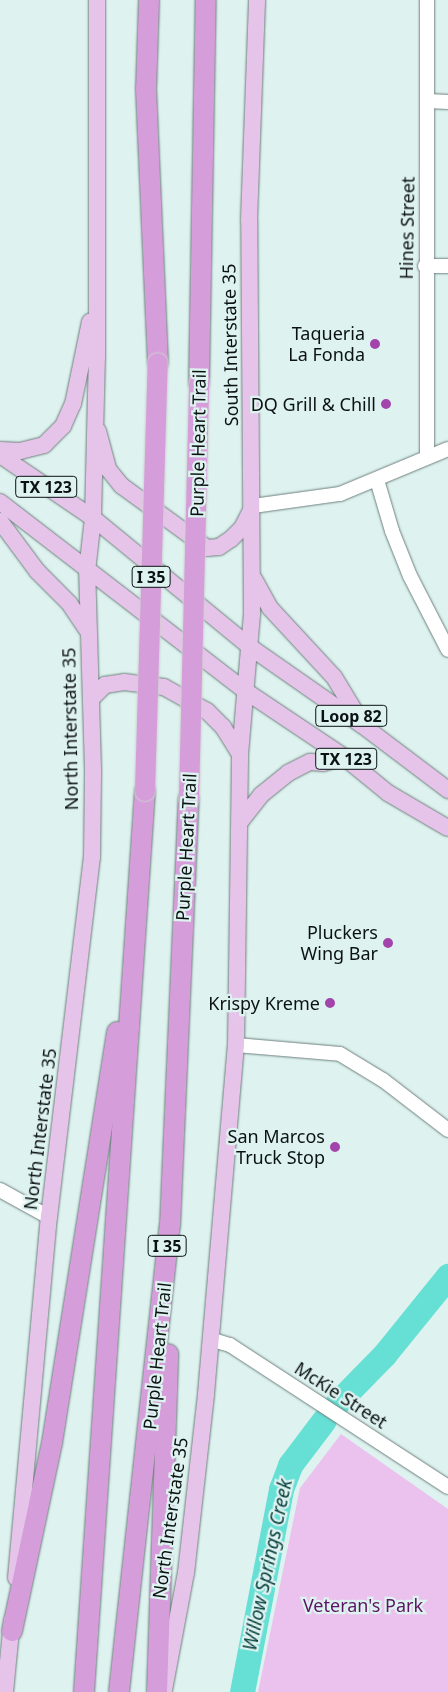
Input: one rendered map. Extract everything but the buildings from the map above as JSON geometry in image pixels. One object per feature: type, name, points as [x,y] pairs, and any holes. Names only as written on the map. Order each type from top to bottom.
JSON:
[{"type":"highway","name":"I 35","points":[[84,1692],[144,792],[158,363],[146,89],[149,0]]},
{"type":"highway","name":"Purple Heart Trail","points":[[119,1692],[167,1246],[189,798],[206,0]]},
{"type":"highway","points":[[12,1631],[52,1443],[138,902]]},
{"type":"highway","points":[[157,1692],[168,1406],[167,1246]]},
{"type":"main road","points":[[86,571],[93,518],[97,0]]},
{"type":"main road","name":"South Interstate 35","points":[[244,690],[250,647],[252,576],[253,506],[249,230],[257,0]]},
{"type":"main road","points":[[0,450],[20,451],[44,445],[63,426],[72,404],[96,293]]},
{"type":"main road","points":[[94,414],[108,469],[122,486],[207,548],[219,547],[231,539],[242,528],[253,506]]},
{"type":"main road","name":"TX 123","points":[[0,455],[93,518],[250,647]]},
{"type":"main road","name":"TX 123","points":[[0,502],[86,571],[244,690],[344,757],[388,793],[448,828]]},
{"type":"main road","points":[[0,521],[37,571],[69,603],[88,632]]},
{"type":"main road","name":"North Interstate 35","points":[[5,1692],[49,1218],[92,857],[91,698],[86,571]]},
{"type":"main road","points":[[252,576],[270,608],[334,677],[362,724]]},
{"type":"main road","name":"Loop 82","points":[[250,647],[362,724],[448,790]]},
{"type":"main road","points":[[91,698],[105,685],[124,682],[164,687],[207,711],[223,727],[240,754]]},
{"type":"main road","name":"North Interstate 35","points":[[164,1692],[186,1572],[210,1339],[236,1045],[240,754],[244,690]]},
{"type":"main road","points":[[240,822],[261,795],[288,773],[310,762],[323,763],[344,757]]},
{"type":"street","name":"Hines Street","points":[[427,0],[428,101],[425,266],[427,456]]},
{"type":"street","points":[[428,101],[448,102]]},
{"type":"street","points":[[425,266],[448,266]]},
{"type":"street","points":[[253,506],[340,494],[377,480],[427,456],[448,449]]},
{"type":"street","points":[[377,480],[410,576],[448,650]]},
{"type":"street","points":[[236,1045],[340,1054],[383,1080],[448,1130]]},
{"type":"street","points":[[0,1190],[49,1218]]},
{"type":"street","name":"McKie Street","points":[[210,1339],[230,1345],[448,1487]]},
{"type":"green space","name":"Veteran's Park","points":[[341,1434],[448,1509],[448,1692],[258,1692],[300,1488]]},
{"type":"waterway","name":"Willow Springs Creek","points":[[338,1402],[384,1355],[448,1276]]},
{"type":"waterway","name":"Willow Springs Creek","points":[[242,1692],[281,1489],[290,1465],[324,1420]]},
{"type":"place","name":"Taqueria La Fonda","points":[[375,344]]},
{"type":"place","name":"DQ Grill & Chill","points":[[386,404]]},
{"type":"place","name":"Pluckers Wing Bar","points":[[388,943]]},
{"type":"place","name":"Krispy Kreme","points":[[330,1003]]},
{"type":"place","name":"San Marcos Truck Stop","points":[[335,1147]]}]
